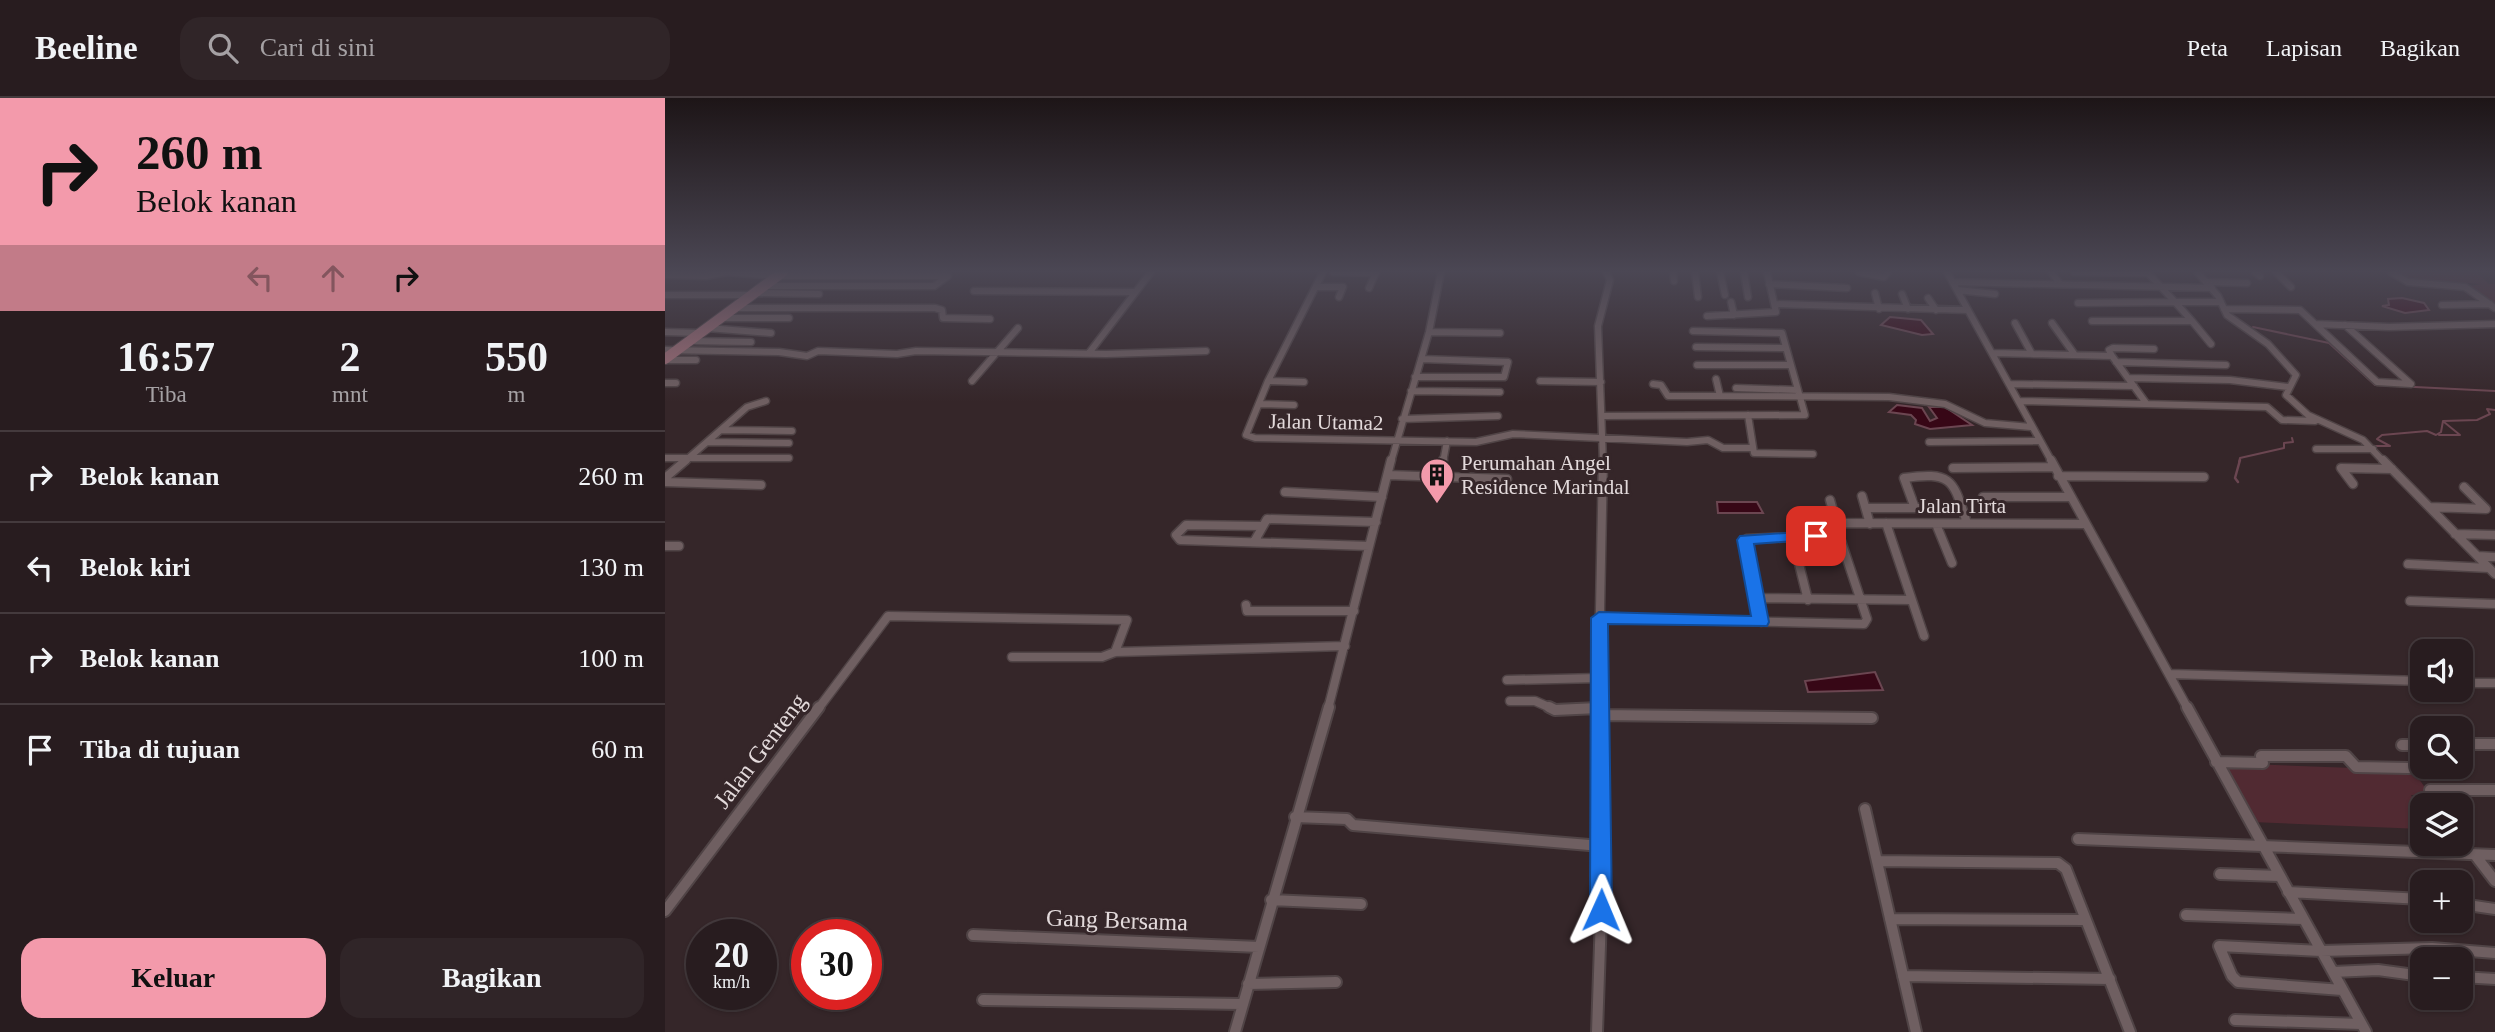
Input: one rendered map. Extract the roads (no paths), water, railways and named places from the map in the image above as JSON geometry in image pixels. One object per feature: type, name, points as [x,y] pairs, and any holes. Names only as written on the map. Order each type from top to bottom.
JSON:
[{"type":"main road","points":[[665,359],[724,316]]},
{"type":"street","points":[[943,316],[943,318],[990,319]]},
{"type":"street","points":[[1089,353],[1117,316]]},
{"type":"street","points":[[1294,405],[1259,404],[1302,316]]},
{"type":"street","points":[[1235,1032],[1295,817],[1318,749],[1396,441],[1432,316]]},
{"type":"street","points":[[1597,1032],[1601,846],[1598,712],[1603,438],[1598,326],[1601,316]]},
{"type":"street","points":[[1707,316],[1718,316]]},
{"type":"street","points":[[1971,316],[2363,1028]]},
{"type":"street","points":[[2187,316],[2211,344]]},
{"type":"street","points":[[2229,316],[2269,344],[2292,368],[2296,375],[2286,396],[2295,407],[2319,421],[2357,436],[2373,449],[2492,571]]},
{"type":"street","points":[[2305,316],[2378,383],[2412,383],[2345,325]]},
{"type":"street","points":[[720,318],[789,317]]},
{"type":"street","points":[[2092,321],[2192,321]]},
{"type":"street","points":[[2015,323],[2032,354]]},
{"type":"street","points":[[2052,324],[2075,355]]},
{"type":"street","points":[[2315,324],[2495,324]]},
{"type":"street","points":[[972,381],[1019,328]]},
{"type":"street","points":[[665,332],[703,330],[771,333]]},
{"type":"street","points":[[1602,416],[1804,416],[1781,332],[1693,331]]},
{"type":"street","points":[[1429,332],[1500,333]]},
{"type":"street","points":[[689,341],[751,342]]},
{"type":"street","points":[[1696,347],[1786,348]]},
{"type":"street","points":[[2146,403],[2109,350],[2154,349]]},
{"type":"street","points":[[665,350],[779,352],[807,356],[818,351],[1206,351]]},
{"type":"street","points":[[1993,353],[2075,355],[2226,365]]},
{"type":"street","points":[[665,359],[696,360]]},
{"type":"street","points":[[1415,377],[1504,377],[1507,362],[1420,359]]},
{"type":"street","points":[[1697,365],[1790,365]]},
{"type":"street","points":[[2128,378],[2230,380],[2288,387]]},
{"type":"street","points":[[1716,379],[1720,396]]},
{"type":"street","points":[[1540,381],[1601,382]]},
{"type":"street","points":[[1268,382],[1304,382]]},
{"type":"street","points":[[665,383],[675,383]]},
{"type":"street","points":[[1653,384],[1661,385],[1668,396],[1889,397],[1945,404],[1985,423],[2031,427]]},
{"type":"street","points":[[2010,384],[2134,386]]},
{"type":"street","points":[[1736,387],[1798,390]]},
{"type":"street","points":[[1411,391],[1500,391]]},
{"type":"street","points":[[665,480],[747,407],[766,401]]},
{"type":"street","points":[[2019,401],[2267,407],[2279,419],[2319,421]]},
{"type":"street","name":"Jalan Utama2","points":[[1259,404],[1246,435],[1255,438],[1481,444],[1513,434],[1708,440],[1723,448],[1753,448],[1755,453],[1813,454]]},
{"type":"street","points":[[1748,415],[1753,448]]},
{"type":"street","points":[[1402,419],[1498,416]]},
{"type":"street","points":[[721,430],[792,430]]},
{"type":"street","points":[[1440,476],[1447,441]]},
{"type":"street","points":[[1929,442],[2040,441]]},
{"type":"street","points":[[707,442],[789,443]]},
{"type":"street","points":[[2316,449],[2373,449]]},
{"type":"street","points":[[665,458],[789,458]]},
{"type":"street","points":[[1953,468],[2054,467]]},
{"type":"street","points":[[2353,484],[2341,468],[2392,469]]},
{"type":"street","points":[[1388,475],[1507,479]]},
{"type":"street","points":[[2058,476],[2204,477]]},
{"type":"street","points":[[1915,508],[1904,478],[1934,478],[1953,483],[1967,523]]},
{"type":"street","points":[[665,480],[761,485]]},
{"type":"street","points":[[2430,507],[2486,509],[2464,487]]},
{"type":"street","points":[[1285,492],[1382,497]]},
{"type":"street","points":[[1862,496],[1870,524]]},
{"type":"street","points":[[1983,497],[2071,497]]},
{"type":"street","points":[[1599,618],[1864,624],[1867,619],[1830,500]]},
{"type":"street","points":[[1865,508],[1962,508]]},
{"type":"street","points":[[1254,542],[1264,521],[1272,519],[1375,523]]},
{"type":"street","points":[[1886,523],[1924,636]]},
{"type":"street","name":"Jalan Tirta","points":[[1838,524],[2086,524]]},
{"type":"street","points":[[1936,524],[1952,563]]},
{"type":"street","points":[[1261,526],[1187,525],[1176,534],[1180,540],[1369,546]]},
{"type":"street","points":[[2455,534],[2495,535]]},
{"type":"street","points":[[1761,622],[1745,540],[1839,535]]},
{"type":"street","points":[[1792,536],[1808,600]]},
{"type":"street","points":[[665,546],[679,546]]},
{"type":"street","points":[[2478,556],[2495,557]]},
{"type":"street","points":[[2407,564],[2492,571]]},
{"type":"street","points":[[1758,598],[1911,600]]},
{"type":"street","points":[[2410,601],[2495,604]]},
{"type":"street","points":[[1246,605],[1247,611],[1277,613],[1354,611]]},
{"type":"street","name":"Jalan Genteng","points":[[665,911],[888,615],[1127,620],[1115,652]]},
{"type":"street","points":[[1012,657],[1102,657],[1115,652],[1345,646]]},
{"type":"street","points":[[2169,674],[2410,681]]},
{"type":"street","points":[[1507,680],[1599,678]]},
{"type":"street","points":[[2473,682],[2495,683]]},
{"type":"street","points":[[1510,701],[1535,701],[1555,710],[1872,718]]},
{"type":"street","points":[[2473,744],[2495,744]]},
{"type":"street","points":[[2402,746],[2410,746]]},
{"type":"street","points":[[2215,762],[2263,763],[2261,756],[2346,756],[2358,767],[2409,768]]},
{"type":"street","points":[[2430,790],[2495,790]]},
{"type":"street","points":[[1865,809],[1916,1032]]},
{"type":"street","points":[[1295,817],[1348,819],[1352,825],[1601,846]]},
{"type":"street","points":[[2078,839],[2495,855]]},
{"type":"street","points":[[2475,855],[2495,881]]},
{"type":"street","points":[[1877,861],[2050,860],[2066,869],[2130,1032]]},
{"type":"street","points":[[2220,874],[2279,876]]},
{"type":"street","points":[[2288,891],[2410,898]]},
{"type":"street","points":[[1271,900],[1361,904]]},
{"type":"street","points":[[2473,906],[2495,909]]},
{"type":"street","points":[[2186,915],[2303,919]]},
{"type":"street","points":[[1890,919],[2086,920]]},
{"type":"street","name":"Gang Bersama","points":[[973,936],[1259,947]]},
{"type":"street","points":[[2342,990],[2238,982],[2232,976],[2219,948],[2321,951],[2432,948],[2495,953]]},
{"type":"street","points":[[2333,972],[2378,970],[2410,974]]},
{"type":"street","points":[[1903,976],[2110,979]]},
{"type":"street","points":[[2473,978],[2495,979]]},
{"type":"street","points":[[1248,984],[1336,982]]},
{"type":"street","points":[[983,1000],[1241,1004]]},
{"type":"street","points":[[2235,1020],[2363,1028]]},
{"type":"waterway","points":[[2253,327],[2329,343],[2375,385],[2495,391]]},
{"type":"waterway","points":[[2375,446],[2390,446],[2377,439],[2382,435],[2427,431],[2436,435],[2441,432],[2443,421],[2477,420],[2490,414],[2487,409],[2495,410]]},
{"type":"waterway","points":[[2439,435],[2460,435],[2444,422]]},
{"type":"waterway","points":[[2239,462],[2240,458],[2284,448],[2284,443],[2293,442],[2292,438]]},
{"type":"waterway","points":[[2238,482],[2235,478],[2240,460]]},
{"type":"place","name":"Perumahan Angel Residence Marindal","points":[[1437,505]]}]
